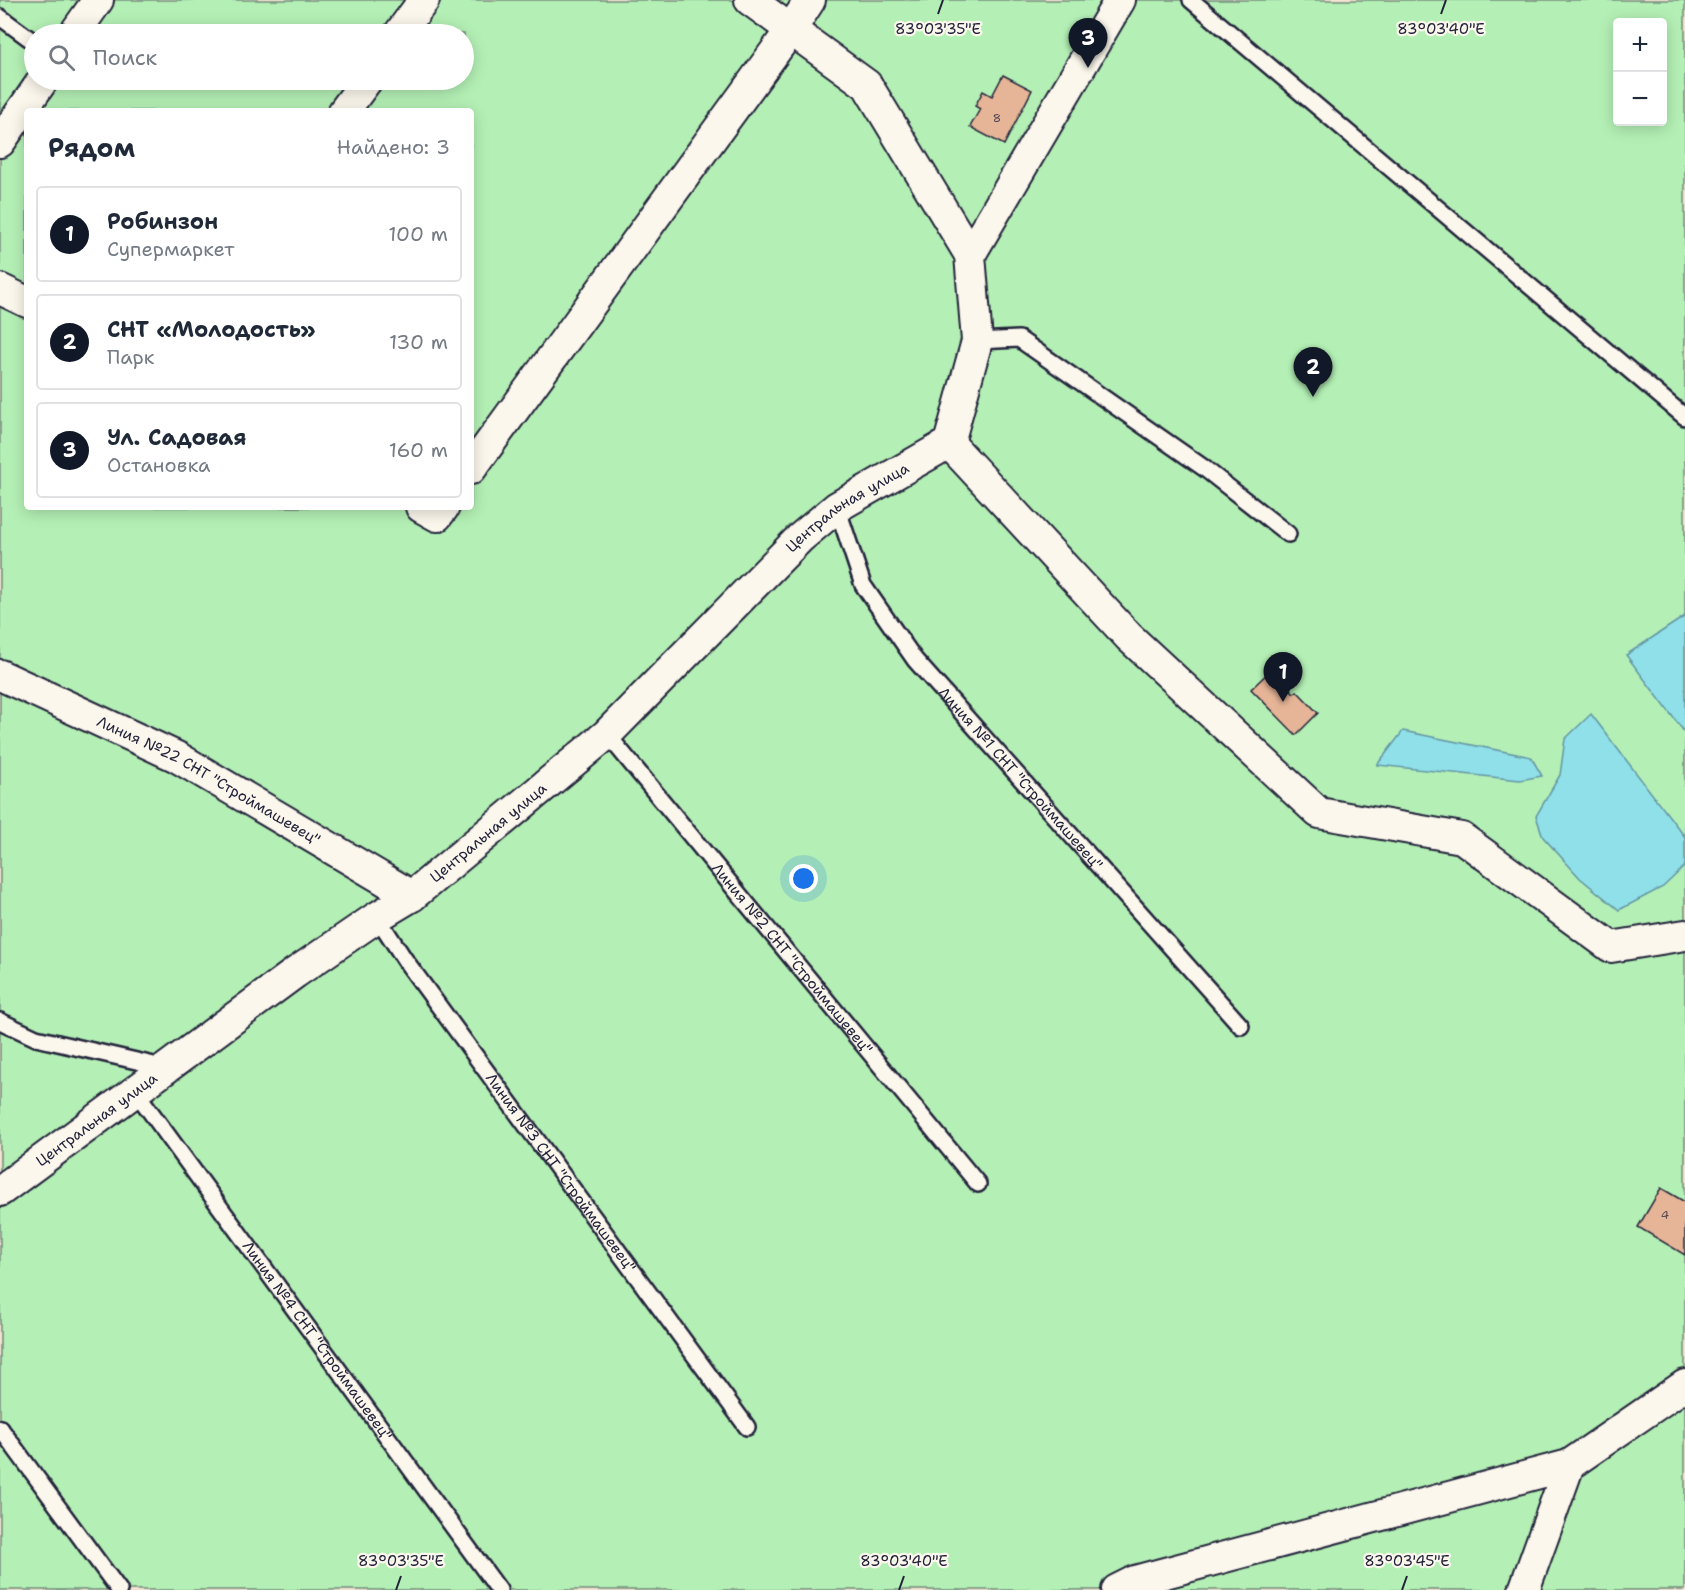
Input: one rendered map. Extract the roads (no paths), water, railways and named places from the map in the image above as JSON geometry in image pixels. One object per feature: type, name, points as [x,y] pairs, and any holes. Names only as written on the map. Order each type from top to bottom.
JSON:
[{"type":"street","points":[[81,24],[98,0]]},
{"type":"street","points":[[406,24],[424,0]]},
{"type":"street","points":[[750,0],[867,85],[970,255],[978,341],[949,443],[1129,637],[1318,813],[1462,838],[1611,947],[1685,935]]},
{"type":"street","points":[[474,465],[790,31],[810,0]]},
{"type":"street","points":[[970,255],[1120,0]]},
{"type":"street","points":[[0,142],[36,90]]},
{"type":"street","points":[[346,108],[360,90]]},
{"type":"street","points":[[0,288],[24,300]]},
{"type":"street","name":"Центральная улица","points":[[0,1191],[295,974],[377,917],[412,896],[607,734],[800,538],[837,507],[949,443]]},
{"type":"street","points":[[426,510],[437,516],[442,510]]},
{"type":"street","name":"Линия №22 СНТ \"Строймашевец\"","points":[[0,675],[177,757],[412,896]]},
{"type":"street","points":[[1117,1590],[1135,1581],[1569,1465],[1685,1385]]},
{"type":"street","points":[[1524,1590],[1569,1465]]},
{"type":"lane","points":[[1191,0],[1685,417]]},
{"type":"lane","points":[[0,17],[24,35]]},
{"type":"lane","points":[[978,341],[1019,339],[1204,468],[1288,534]]},
{"type":"lane","name":"Линия №1 СНТ \"Строймашевец\"","points":[[837,507],[864,585],[915,660],[1241,1026]]},
{"type":"lane","name":"Линия №2 СНТ \"Строймашевец\"","points":[[607,734],[978,1184]]},
{"type":"lane","name":"Линия №3 СНТ \"Строймашевец\"","points":[[377,917],[405,960],[747,1427]]},
{"type":"lane","points":[[0,1021],[36,1038],[167,1068]]},
{"type":"lane","name":"Линия №4 СНТ \"Строймашевец\"","points":[[136,1092],[499,1590]]},
{"type":"lane","points":[[0,1428],[119,1590]]},
{"type":"water","points":[[1685,616],[1685,733],[1626,655]]},
{"type":"water","points":[[1591,714],[1685,837],[1685,866],[1663,887],[1619,910],[1580,878],[1543,837],[1536,816],[1560,775],[1565,739]]},
{"type":"water","points":[[1403,731],[1531,757],[1542,776],[1520,780],[1377,765]]},
{"type":"place","name":"Ул. Садовая","points":[[1088,68]]},
{"type":"place","name":"СНТ «Молодость»","points":[[1313,397]]},
{"type":"place","name":"Робинзон","points":[[1283,702]]}]
